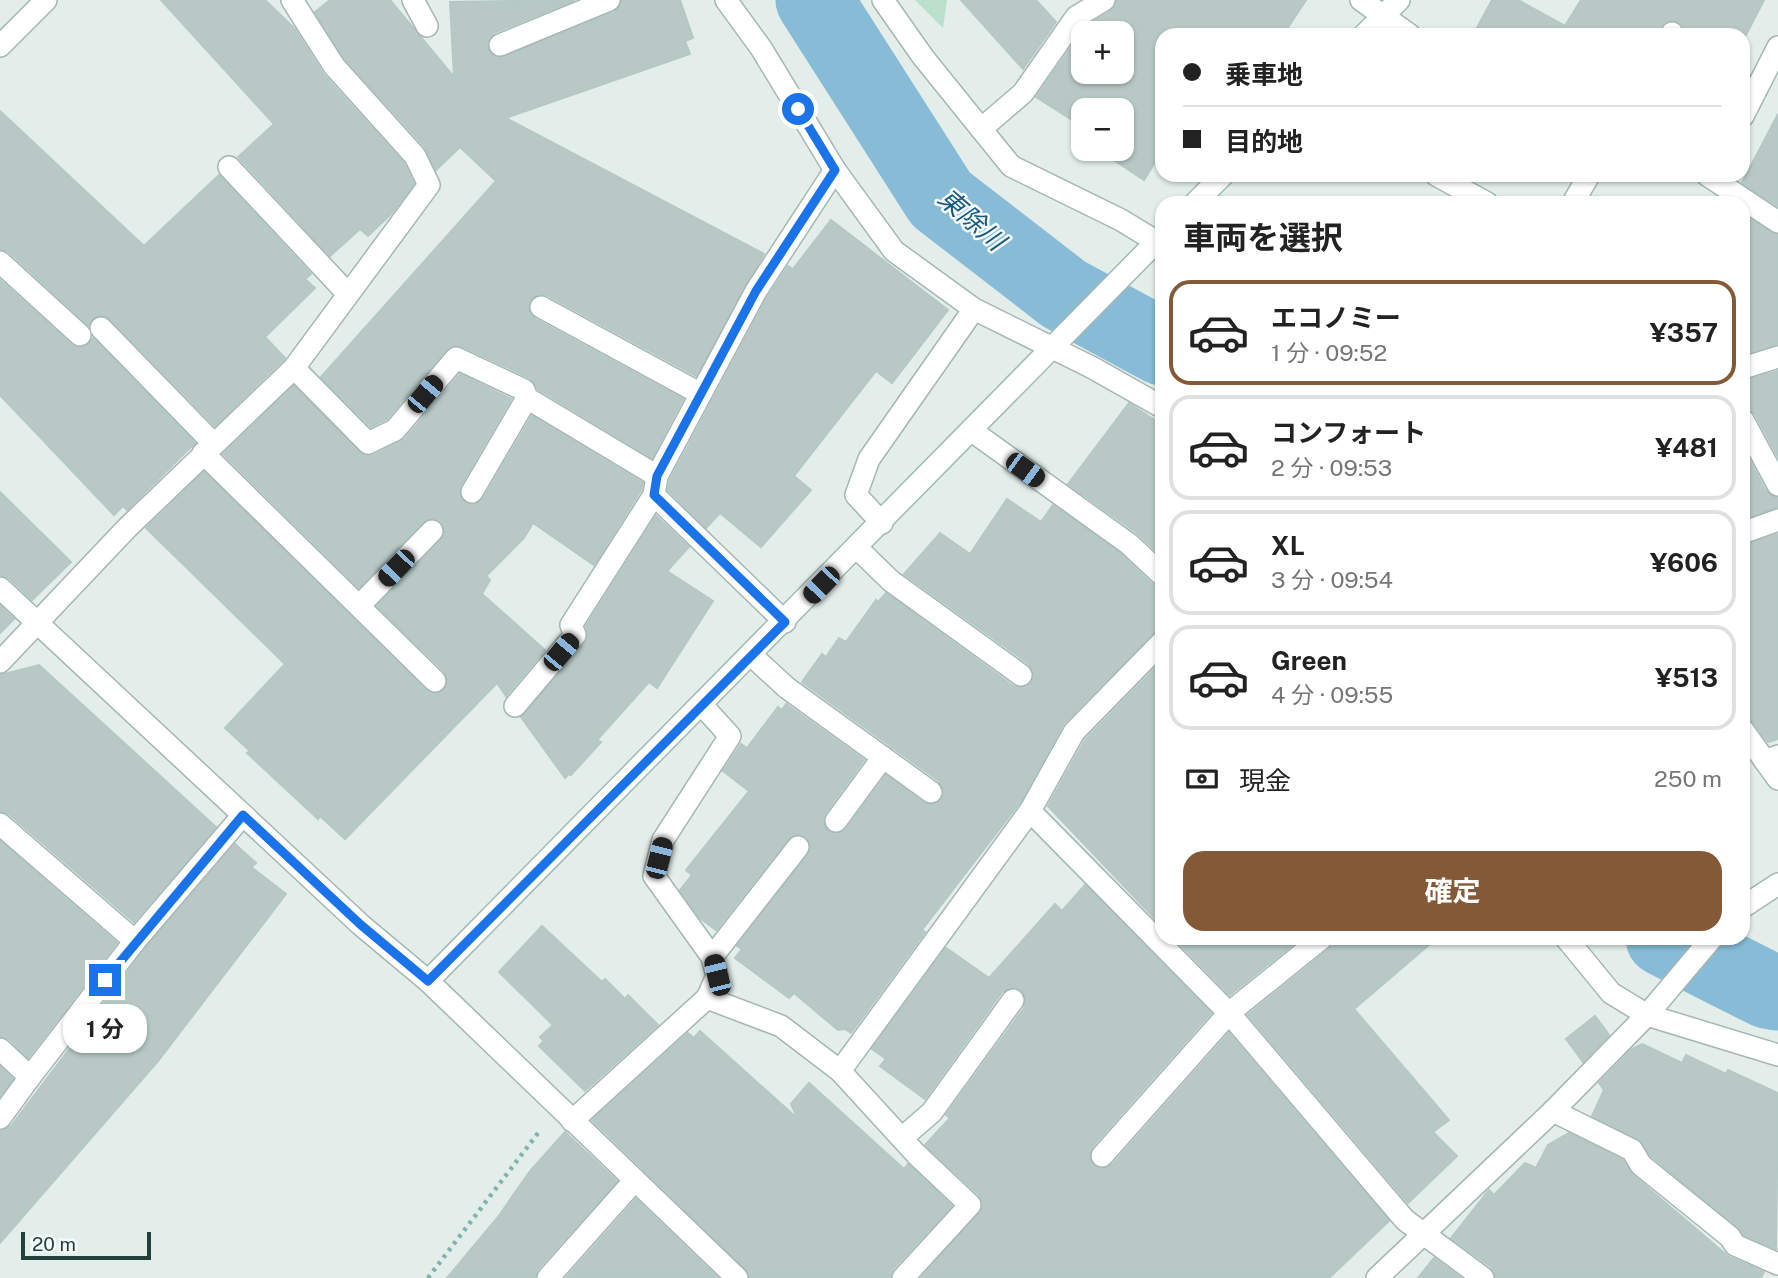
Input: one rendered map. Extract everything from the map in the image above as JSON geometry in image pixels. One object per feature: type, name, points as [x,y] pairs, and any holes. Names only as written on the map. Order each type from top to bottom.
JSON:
[{"type":"street","points":[[0,46],[46,0]]},
{"type":"street","points":[[0,662],[208,448],[294,368],[429,185],[415,156],[334,66],[293,0]]},
{"type":"street","points":[[414,0],[427,26]]},
{"type":"street","points":[[500,45],[609,0]]},
{"type":"street","points":[[726,0],[761,48],[835,170],[894,251],[974,309],[1155,403]]},
{"type":"street","points":[[883,0],[1011,166],[1155,238]]},
{"type":"street","points":[[981,129],[1023,93],[1076,17],[1104,0]]},
{"type":"street","points":[[1361,0],[1392,7],[1406,28]]},
{"type":"street","points":[[1371,28],[1392,7]]},
{"type":"street","points":[[1750,102],[1778,47]]},
{"type":"street","points":[[229,167],[348,294]]},
{"type":"street","points":[[515,706],[575,635],[571,625],[655,485],[756,291],[835,170]]},
{"type":"street","points":[[1202,196],[1216,182]]},
{"type":"street","points":[[1449,182],[1474,196]]},
{"type":"street","points":[[1717,182],[1730,196]]},
{"type":"street","points":[[1750,208],[1778,222]]},
{"type":"street","points":[[428,981],[1155,246]]},
{"type":"street","points":[[0,262],[80,335]]},
{"type":"street","points":[[541,307],[701,394]]},
{"type":"street","points":[[882,523],[856,495],[869,459],[974,309]]},
{"type":"street","points":[[101,328],[208,448],[435,681]]},
{"type":"street","points":[[1750,366],[1778,357]]},
{"type":"street","points":[[294,368],[368,443],[395,430],[456,358],[524,390],[527,398],[655,485],[785,622]]},
{"type":"street","points":[[471,492],[527,398]]},
{"type":"street","points":[[972,431],[1129,544],[1155,568]]},
{"type":"street","points":[[1750,433],[1778,485]]},
{"type":"street","points":[[1750,530],[1778,520]]},
{"type":"street","points":[[360,605],[432,531]]},
{"type":"street","points":[[857,548],[891,581],[1021,675]]},
{"type":"street","points":[[0,588],[361,925],[428,981],[737,1278]]},
{"type":"street","points":[[840,1071],[1030,811],[1074,732],[1155,649]]},
{"type":"street","points":[[751,655],[787,688],[931,792]]},
{"type":"street","points":[[565,1114],[708,998],[717,975],[712,957],[654,876],[663,839],[730,736],[702,705]]},
{"type":"street","points":[[1750,737],[1772,758],[1778,779]]},
{"type":"street","points":[[836,821],[883,758]]},
{"type":"street","points":[[1030,811],[1155,938]]},
{"type":"street","points":[[0,1118],[135,942],[243,815]]},
{"type":"street","points":[[0,824],[135,942]]},
{"type":"street","points":[[712,957],[797,846]]},
{"type":"street","points":[[1750,902],[1778,884]]},
{"type":"street","points":[[1162,945],[1229,1013],[1405,1220],[1421,1234],[1444,1246],[1482,1278]]},
{"type":"street","points":[[1102,1156],[1229,1013],[1313,945]]},
{"type":"street","points":[[1572,945],[1611,993],[1647,1016],[1778,1055]]},
{"type":"street","points":[[1377,1278],[1553,1111],[1647,1016],[1706,945]]},
{"type":"street","points":[[708,998],[781,1026],[840,1071],[902,1138],[970,1205],[903,1278]]},
{"type":"street","points":[[902,1138],[932,1112],[1013,1000]]},
{"type":"street","points":[[0,1049],[30,1077]]},
{"type":"street","points":[[1553,1111],[1632,1150],[1641,1165],[1730,1237],[1735,1245],[1778,1264]]},
{"type":"street","points":[[548,1278],[635,1180]]},
{"type":"path","points":[[428,1278],[565,1114]]},
{"type":"green space","points":[[915,0],[947,0],[943,28]]},
{"type":"building","points":[[161,0],[265,0],[294,28],[324,75],[404,163],[414,184],[392,213],[368,236],[360,229],[330,256],[238,157],[274,124]]},
{"type":"building","points":[[330,0],[390,0],[454,77],[450,2],[575,0],[494,33],[489,38],[488,49],[499,58],[614,12],[622,0],[680,0],[693,38],[685,41],[690,54],[506,118],[764,254],[696,376],[547,295],[540,294],[530,300],[528,308],[535,319],[683,399],[652,458],[538,389],[530,378],[461,346],[446,350],[387,419],[371,427],[321,377],[496,181],[460,147],[436,170],[425,147],[344,58],[315,12]]},
{"type":"building","points":[[961,0],[1036,0],[1056,22],[1023,69]]},
{"type":"building","points":[[1117,0],[1306,0],[1288,28],[1155,28],[1155,162],[1144,180],[1116,161],[1134,161],[1134,98],[1071,98],[1071,119],[1036,97],[1071,47],[1071,84],[1134,84],[1134,21],[1094,21],[1111,11]]},
{"type":"building","points":[[1492,0],[1518,0],[1565,26],[1581,0],[1764,0],[1750,28],[1684,28],[1683,25],[1672,20],[1664,22],[1661,28],[1477,28]]},
{"type":"building","points":[[0,111],[144,246],[219,175],[311,274],[305,279],[315,288],[265,337],[285,358],[215,426],[110,319],[97,316],[88,325],[9,252],[0,249]]},
{"type":"building","points":[[1778,114],[1778,206],[1742,183],[1750,182],[1750,168]]},
{"type":"building","points":[[1750,219],[1778,235],[1778,344],[1750,352]]},
{"type":"building","points":[[831,220],[948,310],[892,383],[876,371],[794,476],[811,490],[761,547],[720,513],[706,528],[668,490],[670,480],[767,298],[788,266],[793,269]]},
{"type":"building","points":[[0,280],[72,345],[85,347],[93,338],[195,443],[127,510],[123,506],[114,515],[0,395]]},
{"type":"building","points":[[1778,371],[1778,457],[1755,414],[1750,411],[1750,379]]},
{"type":"building","points":[[460,374],[511,399],[461,485],[459,493],[465,503],[473,505],[483,499],[532,416],[643,483],[594,565],[533,523],[524,538],[486,576],[490,580],[482,594],[545,650],[506,696],[497,683],[345,839],[320,816],[318,819],[247,753],[250,751],[225,728],[285,664],[146,528],[204,472],[426,690],[439,693],[447,685],[445,672],[377,606],[441,540],[445,534],[442,522],[435,518],[423,522],[359,588],[223,454],[294,386],[359,452],[374,455],[405,439]]},
{"type":"building","points":[[1129,403],[1155,420],[1155,550],[1137,533],[1068,484]]},
{"type":"building","points":[[1750,461],[1766,491],[1778,498],[1778,507],[1750,517]]},
{"type":"building","points":[[0,492],[71,562],[32,600],[9,578],[0,575]]},
{"type":"building","points":[[1007,499],[1041,522],[1053,505],[1121,554],[1155,586],[1155,632],[1064,723],[1021,801],[922,930],[925,932],[851,1033],[845,1029],[838,1030],[794,993],[789,998],[735,958],[742,949],[737,946],[808,855],[811,848],[807,837],[799,834],[788,839],[716,930],[700,918],[680,890],[692,875],[686,870],[749,791],[723,771],[741,744],[747,748],[778,707],[782,710],[786,704],[864,760],[825,814],[824,826],[829,832],[841,833],[846,829],[886,775],[924,803],[936,804],[941,800],[944,793],[939,781],[802,682],[822,654],[826,657],[839,638],[846,642],[876,600],[878,602],[886,593],[1013,686],[1020,688],[1031,683],[1034,676],[1029,664],[904,574],[940,533],[970,554]]},
{"type":"building","points":[[656,516],[689,547],[667,571],[713,601],[657,688],[649,682],[597,740],[601,742],[571,775],[565,778],[521,717],[585,643],[588,636],[586,626]]},
{"type":"building","points":[[1778,534],[1778,739],[1768,742],[1750,720],[1750,543]]},
{"type":"building","points":[[0,606],[14,619],[0,633]]},
{"type":"building","points":[[39,665],[216,827],[134,922],[9,814],[0,811],[0,675]]},
{"type":"building","points":[[1155,668],[1155,919],[1048,806],[1085,740]]},
{"type":"building","points":[[0,841],[117,943],[28,1058],[9,1039],[0,1036]]},
{"type":"building","points":[[235,844],[256,863],[251,867],[286,894],[158,1061],[0,1243],[0,1131],[11,1126],[145,949]]},
{"type":"building","points":[[1085,885],[1211,1013],[1092,1147],[1090,1161],[1100,1169],[1112,1165],[1229,1033],[1389,1221],[1329,1278],[921,1278],[983,1207],[979,1195],[925,1145],[950,1118],[946,1115],[1024,1008],[1025,995],[1015,987],[1002,992],[925,1099],[880,1066],[886,1059],[872,1049],[946,948],[989,978],[1055,904],[1062,911]]},
{"type":"building","points":[[542,926],[602,982],[605,979],[625,999],[628,995],[658,1025],[585,1091],[539,1046],[544,1041],[540,1037],[553,1025],[499,972]]},
{"type":"building","points":[[1181,945],[1292,945],[1230,995]]},
{"type":"building","points":[[1332,945],[1429,945],[1354,1009],[1449,1120],[1433,1132],[1457,1156],[1408,1203],[1248,1015]]},
{"type":"building","points":[[1595,1016],[1609,1035],[1583,1062],[1566,1039]]},
{"type":"building","points":[[700,1031],[798,1119],[791,1104],[809,1083],[904,1169],[908,1164],[952,1206],[893,1269],[890,1278],[750,1278],[746,1269],[592,1120],[688,1033],[694,1038]]},
{"type":"building","points":[[1642,1044],[1682,1063],[1686,1055],[1726,1074],[1728,1070],[1778,1093],[1776,1249],[1744,1235],[1651,1156],[1638,1139],[1592,1116],[1604,1090],[1599,1083],[1632,1049]]},
{"type":"building","points":[[0,1067],[13,1079],[0,1096]]},
{"type":"building","points":[[565,1132],[617,1181],[538,1269],[535,1278],[447,1278],[498,1217],[530,1171]]},
{"type":"building","points":[[1569,1133],[1623,1160],[1633,1175],[1729,1257],[1764,1272],[1761,1278],[1496,1278],[1491,1267],[1451,1238],[1489,1190],[1494,1195],[1525,1163],[1536,1168],[1548,1145]]},
{"type":"building","points":[[636,1199],[718,1278],[566,1278]]},
{"type":"building","points":[[1434,1258],[1461,1278],[1418,1278]]},
{"type":"waterway","name":"東除川","points":[[814,0],[941,199],[1064,294],[1155,343]]},
{"type":"waterway","name":"東除川","points":[[1678,945],[1767,990],[1778,992]]},
{"type":"route","points":[[105,980],[243,815],[361,925],[428,981],[785,622],[654,495],[657,476],[756,291],[835,170],[798,109]]}]
